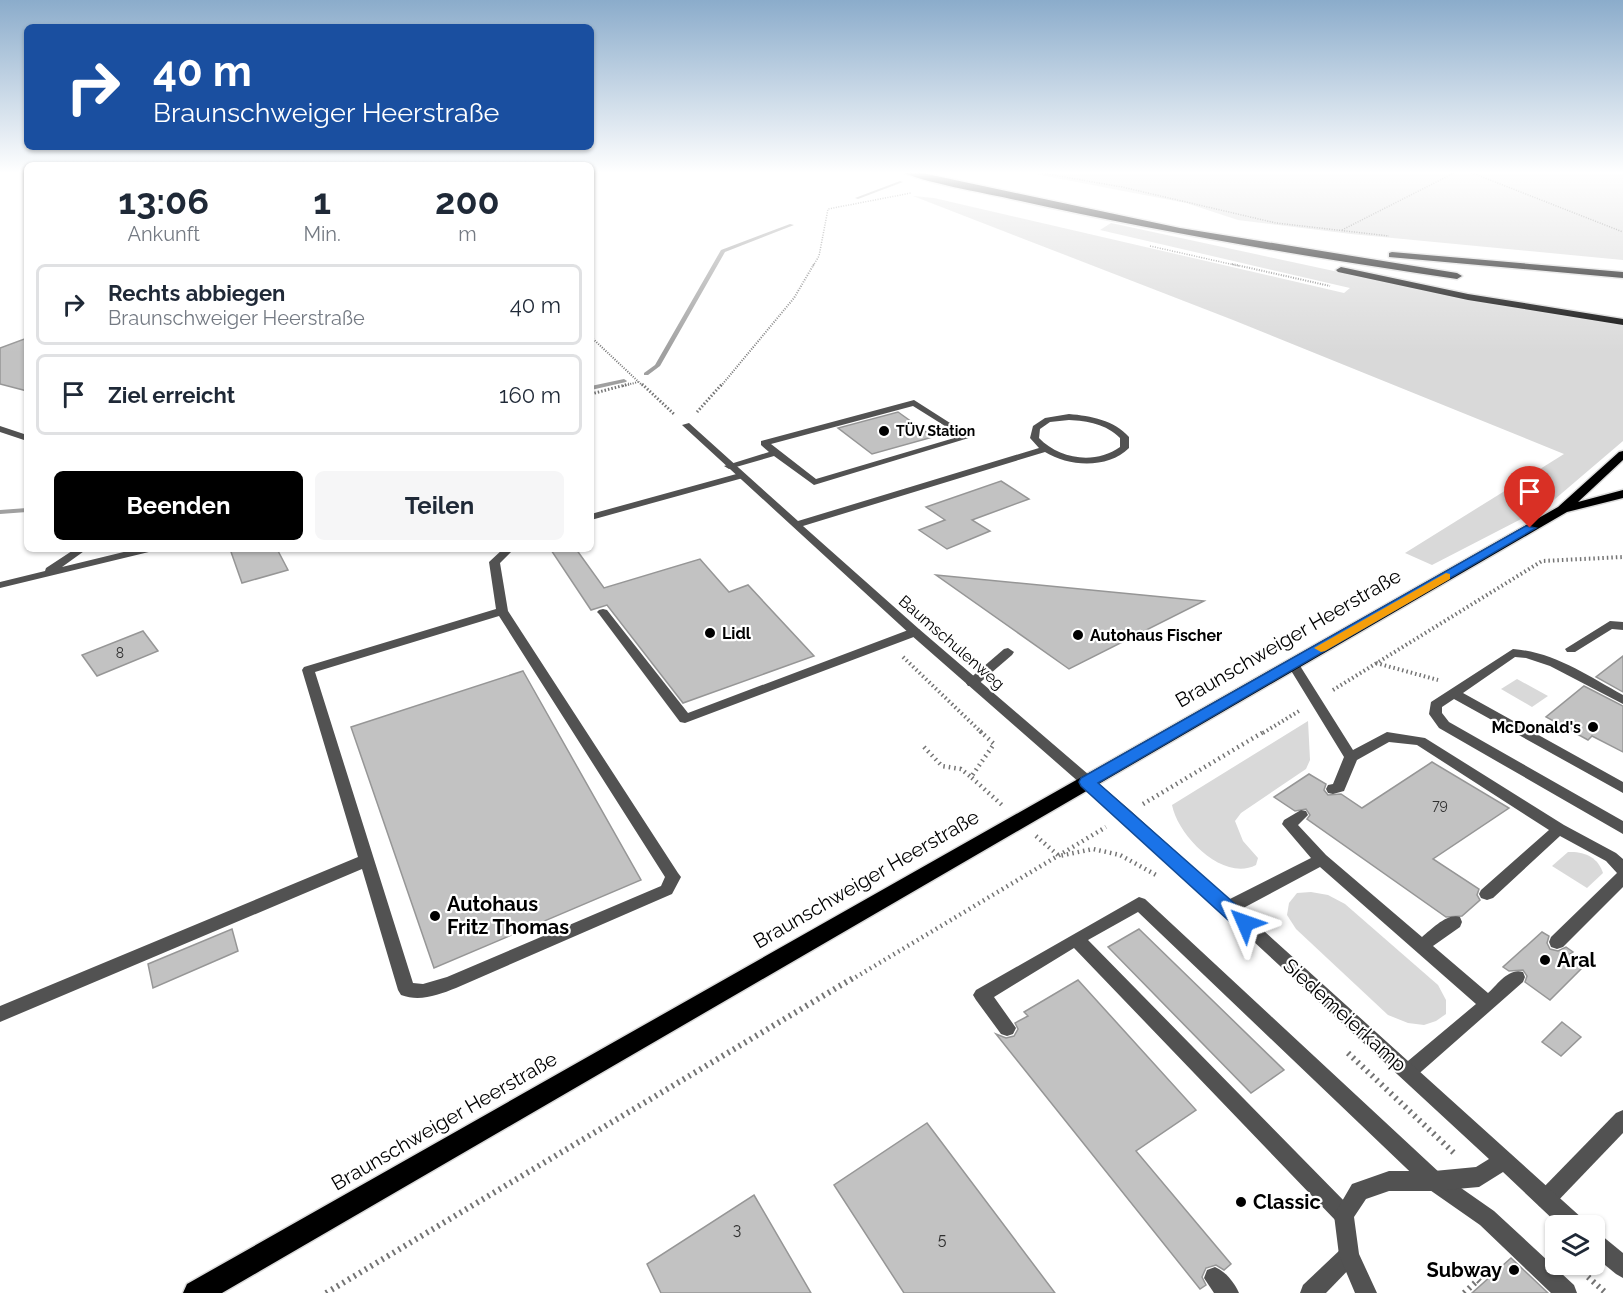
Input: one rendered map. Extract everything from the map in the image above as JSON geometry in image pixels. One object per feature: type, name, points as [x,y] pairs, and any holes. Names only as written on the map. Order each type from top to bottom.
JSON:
[{"type":"highway","points":[[1153,231],[1403,284],[1623,322]]},
{"type":"highway","points":[[1185,231],[1317,256],[1457,276]]},
{"type":"highway","points":[[1199,231],[1348,251],[1623,276]]},
{"type":"main road","points":[[1562,510],[1623,454]]},
{"type":"main road","points":[[1562,510],[1623,494]]},
{"type":"main road","name":"Braunschweiger Heerstraße","points":[[196,1293],[1562,510]]},
{"type":"street","points":[[914,403],[968,437],[814,482],[777,453],[764,443],[914,403]]},
{"type":"street","points":[[795,525],[1045,449],[1072,458],[1102,458],[1120,452],[1126,442],[1125,437],[1113,427],[1092,420],[1069,417],[1048,420],[1036,428],[1034,438],[1045,449]]},
{"type":"street","name":"Baumschulenweg","points":[[686,424],[740,476],[972,683],[1087,782]]},
{"type":"street","points":[[0,429],[24,437]]},
{"type":"street","points":[[729,466],[777,453]]},
{"type":"street","points":[[594,516],[740,476]]},
{"type":"street","points":[[41,576],[77,552]]},
{"type":"street","points":[[0,585],[136,552]]},
{"type":"street","points":[[502,610],[308,670],[407,990],[423,991],[450,983],[667,890],[673,877],[657,848],[502,610],[494,562],[505,552]]},
{"type":"street","points":[[603,612],[685,719],[915,632]]},
{"type":"street","points":[[1571,650],[1611,625],[1623,626]]},
{"type":"street","points":[[972,683],[1008,652]]},
{"type":"street","points":[[1623,700],[1525,652],[1513,653],[1453,693],[1436,705],[1435,714],[1444,724],[1623,828]]},
{"type":"street","points":[[1293,664],[1351,757]]},
{"type":"street","points":[[1453,693],[1623,788]]},
{"type":"street","points":[[1333,789],[1339,787],[1351,757],[1387,737],[1420,741],[1559,829],[1611,857],[1623,869]]},
{"type":"street","name":"Siedemeierkamp","points":[[1087,782],[1564,1215]]},
{"type":"street","points":[[1301,815],[1289,824],[1321,859],[1488,1004]]},
{"type":"street","points":[[1487,894],[1559,829]]},
{"type":"street","points":[[1228,908],[1321,859]]},
{"type":"street","points":[[0,1014],[367,860]]},
{"type":"street","points":[[1557,942],[1623,877]]},
{"type":"street","points":[[1007,1028],[982,995],[1139,903],[1434,1181],[1487,1218],[1566,1293]]},
{"type":"street","points":[[1422,946],[1454,922]]},
{"type":"street","points":[[1076,939],[1344,1215],[1350,1255],[1366,1293]]},
{"type":"street","points":[[1408,1072],[1517,977]]},
{"type":"street","points":[[1546,1199],[1623,1119]]},
{"type":"street","points":[[1344,1215],[1359,1191],[1389,1181],[1434,1181],[1479,1177],[1503,1161]]},
{"type":"street","points":[[1605,1251],[1623,1267]]},
{"type":"street","points":[[1311,1293],[1350,1255]]},
{"type":"path","points":[[594,339],[686,424],[751,352],[794,298],[819,256],[824,231]]},
{"type":"path","points":[[1339,231],[1398,237]]},
{"type":"path","points":[[1348,231],[1352,233]]},
{"type":"path","points":[[1144,245],[1340,288]]},
{"type":"path","points":[[594,393],[639,382]]},
{"type":"path","points":[[326,1293],[1315,701],[1542,561],[1623,557]]},
{"type":"path","points":[[1376,663],[1445,682],[1472,681]]},
{"type":"path","points":[[924,747],[942,766],[961,769],[970,777]]},
{"type":"path","points":[[1464,1293],[1478,1280],[1482,1284]]},
{"type":"shaded area","points":[[1004,231],[1078,231],[1344,293],[1350,288],[1106,231],[1150,231],[1469,300],[1623,324],[1623,441],[1548,505],[1432,565],[1405,553],[1564,454],[1233,320]]},
{"type":"shaded area","points":[[1330,231],[1623,231],[1623,260]]},
{"type":"shaded area","points":[[1517,679],[1548,696],[1532,707],[1501,689]]},
{"type":"shaded area","points":[[1308,721],[1310,760],[1306,769],[1241,813],[1235,821],[1243,841],[1258,858],[1256,865],[1243,869],[1230,867],[1204,853],[1183,830],[1172,805]]},
{"type":"shaded area","points":[[1568,852],[1590,856],[1598,863],[1603,873],[1587,888],[1552,866]]},
{"type":"shaded area","points":[[1311,892],[1328,895],[1345,904],[1438,985],[1446,1000],[1446,1014],[1424,1025],[1408,1023],[1388,1015],[1296,929],[1287,915],[1289,903],[1297,893]]},
{"type":"building","points":[[24,339],[24,390],[0,384],[0,348]]},
{"type":"building","name":"TÜV Station","points":[[898,412],[933,437],[872,454],[838,428]]},
{"type":"building","points":[[1001,481],[1029,499],[972,520],[990,531],[947,549],[919,530],[945,520],[926,507]]},
{"type":"building","points":[[231,552],[279,552],[288,570],[242,583]]},
{"type":"building","name":"Lidl","points":[[552,552],[578,552],[604,588],[700,559],[729,592],[748,585],[814,656],[683,703],[607,605],[591,610]]},
{"type":"building","name":"Autohaus Fischer","points":[[936,575],[1204,601],[1069,669]]},
{"type":"building","points":[[143,631],[158,651],[97,676],[82,655]]},
{"type":"building","points":[[1623,656],[1623,692],[1596,677]]},
{"type":"building","points":[[523,671],[641,880],[434,968],[351,727]]},
{"type":"building","name":"McDonald's","points":[[1584,686],[1623,706],[1623,752],[1592,736],[1588,740],[1546,717]]},
{"type":"building","points":[[1432,762],[1509,808],[1433,859],[1479,889],[1477,895],[1480,900],[1462,916],[1446,917],[1307,819],[1310,815],[1306,809],[1295,811],[1274,797],[1309,774],[1326,784],[1324,790],[1328,795],[1341,794],[1362,808]]},
{"type":"building","points":[[232,929],[238,951],[153,988],[148,964]]},
{"type":"building","points":[[1139,929],[1284,1070],[1251,1093],[1108,947]]},
{"type":"building","name":"Aral","points":[[1542,932],[1549,936],[1547,943],[1550,949],[1558,951],[1566,947],[1573,952],[1570,954],[1585,965],[1550,1000],[1525,982],[1527,976],[1523,970],[1509,971],[1503,967]]},
{"type":"building","points":[[1078,980],[1196,1110],[1136,1151],[1231,1264],[1224,1270],[1216,1265],[1206,1268],[1202,1277],[1206,1285],[1200,1289],[996,1034],[1006,1038],[1014,1036],[1018,1029],[1015,1023],[1028,1016],[1024,1012]]},
{"type":"building","points":[[1562,1022],[1581,1037],[1561,1056],[1542,1042]]},
{"type":"building","points":[[927,1123],[1055,1293],[904,1293],[834,1185]]},
{"type":"building","points":[[754,1195],[811,1293],[661,1293],[647,1264]]},
{"type":"building","name":"Subway","points":[[1511,1258],[1548,1293],[1472,1293]]},
{"type":"waterway","points":[[646,374],[657,366],[723,251],[775,231]]},
{"type":"waterway","points":[[594,387],[624,381]]},
{"type":"waterway","points":[[0,512],[24,510]]},
{"type":"slow traffic","points":[[1321,648],[1446,576]]},
{"type":"place","name":"TÜV Station","points":[[884,431]]},
{"type":"place","name":"Lidl","points":[[710,633]]},
{"type":"place","name":"Autohaus Fischer","points":[[1078,635]]},
{"type":"place","name":"McDonald's","points":[[1593,727]]},
{"type":"place","name":"Autohaus Fritz Thomas","points":[[435,916]]},
{"type":"place","name":"Aral","points":[[1545,960]]},
{"type":"place","name":"Classic","points":[[1241,1202]]},
{"type":"place","name":"Subway","points":[[1514,1270]]},
{"type":"route","points":[[1245,923],[1087,782],[1530,528]]}]
